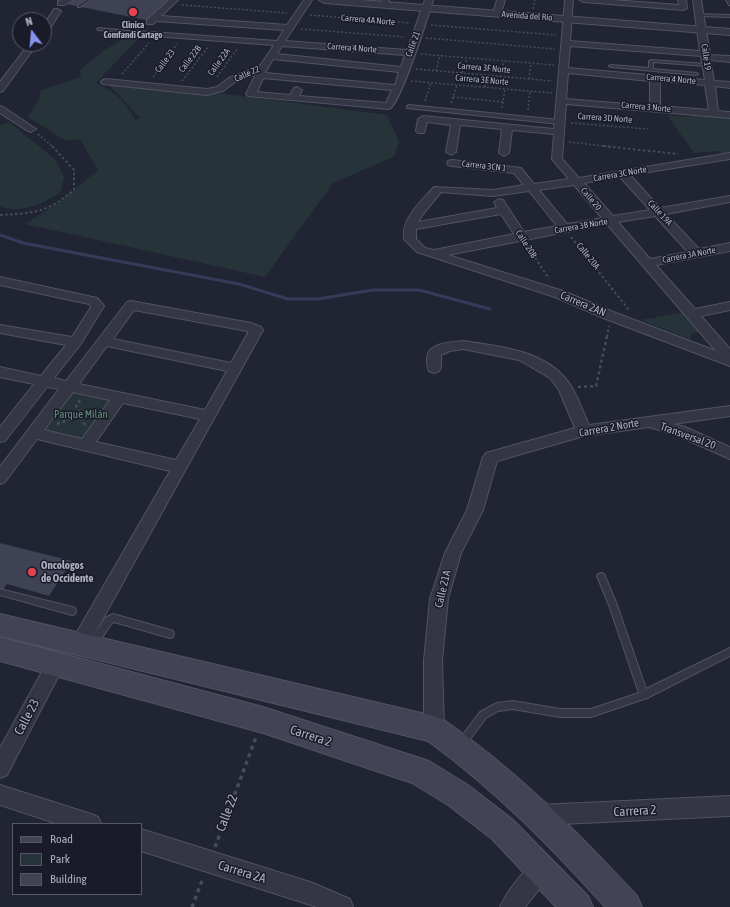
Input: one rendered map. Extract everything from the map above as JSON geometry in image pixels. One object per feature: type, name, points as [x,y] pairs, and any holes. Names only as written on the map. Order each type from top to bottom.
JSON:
[{"type":"main road","points":[[0,625],[85,647],[434,729],[500,778],[540,815],[626,907]]},
{"type":"main road","name":"Carrera 2","points":[[0,649],[263,720],[419,771],[458,795],[502,829],[577,907]]},
{"type":"street","name":"Calle 22","points":[[110,83],[207,92],[220,89],[232,80],[261,72],[308,0]]},
{"type":"street","name":"Avenida del Río","points":[[324,0],[427,4],[568,18],[702,28],[730,32]]},
{"type":"street","name":"Avenida del Río","points":[[364,0],[498,10],[568,18]]},
{"type":"street","points":[[498,10],[501,0]]},
{"type":"street","name":"Calle 20","points":[[569,0],[557,159],[692,314],[730,360]]},
{"type":"street","points":[[584,0],[683,8],[682,1],[698,2]]},
{"type":"street","points":[[140,33],[172,2]]},
{"type":"street","name":"Calle 19","points":[[698,2],[714,113]]},
{"type":"street","name":"Calle 21","points":[[293,98],[389,106],[405,69],[427,4]]},
{"type":"street","points":[[52,20],[57,12]]},
{"type":"street","points":[[155,18],[289,28]]},
{"type":"street","name":"Avenida del Río","points":[[702,28],[730,28]]},
{"type":"street","name":"Carrera 4 Norte","points":[[140,33],[410,53]]},
{"type":"street","points":[[566,39],[706,59],[730,59]]},
{"type":"street","points":[[0,89],[27,52]]},
{"type":"street","points":[[271,56],[405,69]]},
{"type":"street","name":"Carrera 4 Norte","points":[[564,68],[653,74],[730,85]]},
{"type":"street","points":[[303,79],[293,98],[251,94],[261,72],[303,79],[399,84]]},
{"type":"street","points":[[653,74],[655,108]]},
{"type":"street","name":"Carrera 3 Norte","points":[[562,97],[730,115]]},
{"type":"street","points":[[409,107],[527,118],[559,132]]},
{"type":"street","points":[[0,108],[31,129]]},
{"type":"street","points":[[422,131],[423,119],[559,132]]},
{"type":"street","points":[[451,152],[456,122]]},
{"type":"street","points":[[504,153],[507,127]]},
{"type":"street","name":"Carrera 3C Norte","points":[[410,227],[419,212],[438,189],[493,193],[730,156]]},
{"type":"street","name":"Carrera 3CN 1","points":[[452,163],[516,170],[531,188]]},
{"type":"street","name":"Calle 19A","points":[[622,173],[697,254]]},
{"type":"street","points":[[531,188],[565,229]]},
{"type":"street","name":"Calle 20B","points":[[493,193],[521,236]]},
{"type":"street","name":"Carrera 3B Norte","points":[[433,254],[521,236],[730,199]]},
{"type":"street","points":[[410,227],[504,210]]},
{"type":"street","name":"Carrera 2AN","points":[[410,227],[410,239],[421,250],[559,294],[611,316],[730,360]]},
{"type":"street","name":"Carrera 3A Norte","points":[[648,263],[730,247]]},
{"type":"street","points":[[0,281],[94,301],[98,306],[75,342],[43,381],[5,422],[0,437]]},
{"type":"street","points":[[0,478],[131,305],[251,327],[256,330],[180,467],[85,647]]},
{"type":"street","points":[[692,314],[730,306]]},
{"type":"street","points":[[0,329],[75,342]]},
{"type":"street","points":[[103,341],[235,368]]},
{"type":"street","points":[[434,368],[434,353],[447,347],[463,345],[523,356],[555,375],[565,388],[584,431]]},
{"type":"street","points":[[0,372],[209,416]]},
{"type":"street","points":[[86,445],[120,397]]},
{"type":"street","name":"Carrera 2 Norte","points":[[491,457],[584,431],[730,412]]},
{"type":"street","name":"Transversal 20","points":[[645,422],[680,431],[730,453]]},
{"type":"street","points":[[34,433],[180,467]]},
{"type":"street","name":"Calle 21A","points":[[434,729],[433,660],[439,599],[453,553],[475,510],[491,457]]},
{"type":"street","name":"Calle 23","points":[[0,768],[55,665]]},
{"type":"street","points":[[0,795],[88,823]]},
{"type":"street","name":"Carrera 2","points":[[540,815],[730,806]]},
{"type":"street","name":"Carrera 2A","points":[[142,840],[313,894],[342,907]]},
{"type":"street","points":[[511,907],[541,869]]},
{"type":"lane","points":[[79,6],[88,0]]},
{"type":"lane","points":[[728,0],[730,4]]},
{"type":"lane","points":[[700,15],[730,16]]},
{"type":"lane","points":[[99,29],[140,33]]},
{"type":"lane","points":[[653,74],[651,61],[706,59]]},
{"type":"lane","points":[[611,66],[653,74],[696,74]]},
{"type":"lane","points":[[601,576],[613,605],[644,695]]},
{"type":"lane","points":[[0,592],[72,611]]},
{"type":"lane","points":[[85,647],[108,621],[113,618],[170,634]]},
{"type":"lane","points":[[460,747],[482,715],[497,707],[513,705],[560,713],[592,713],[644,695],[730,652]]},
{"type":"path","name":"Carrera 4A Norte","points":[[172,2],[420,24],[566,39]]},
{"type":"path","points":[[110,83],[156,34]]},
{"type":"path","name":"Calle 23","points":[[146,86],[184,36]]},
{"type":"path","name":"Calle 22B","points":[[176,89],[215,38]]},
{"type":"path","name":"Calle 22A","points":[[207,92],[244,40]]},
{"type":"path","points":[[410,53],[564,68]]},
{"type":"path","points":[[436,71],[440,55]]},
{"type":"path","points":[[462,73],[467,58]]},
{"type":"path","points":[[500,77],[504,61]]},
{"type":"path","points":[[529,79],[531,64]]},
{"type":"path","name":"Carrera 3F Norte","points":[[405,69],[563,82]]},
{"type":"path","points":[[485,87],[488,76]]},
{"type":"path","points":[[423,108],[431,82]]},
{"type":"path","name":"Carrera 3E Norte","points":[[399,84],[431,82],[530,91],[562,97]]},
{"type":"path","points":[[449,111],[457,85]]},
{"type":"path","points":[[500,116],[505,89]]},
{"type":"path","points":[[527,118],[530,91]]},
{"type":"path","points":[[453,97],[503,102]]},
{"type":"path","points":[[0,215],[34,212],[58,203],[74,190],[74,170],[50,143],[31,129]]},
{"type":"path","name":"Carrera 3D Norte","points":[[559,132],[648,129]]},
{"type":"path","points":[[559,132],[678,154]]},
{"type":"path","name":"Calle 20A","points":[[565,229],[602,273],[641,327]]},
{"type":"path","name":"Calle 20B","points":[[521,236],[559,294]]},
{"type":"path","points":[[565,388],[596,386],[611,316]]},
{"type":"path","points":[[80,413],[76,406],[81,400]]},
{"type":"path","name":"Calle 22","points":[[192,907],[263,720]]},
{"type":"green space","points":[[129,35],[141,36],[96,83],[114,93],[128,108],[135,120],[140,118],[106,82],[244,96],[387,115],[399,141],[395,156],[333,183],[265,277],[25,224],[58,203],[98,170],[80,139],[66,141],[28,117],[39,99],[41,90],[81,77],[80,70],[102,52]]},
{"type":"green space","points":[[691,114],[730,118],[730,153],[722,154],[718,151],[694,153],[667,115],[692,117]]},
{"type":"green space","points":[[9,122],[56,160],[64,177],[60,193],[47,201],[31,207],[15,209],[0,206],[0,125]]},
{"type":"green space","points":[[685,312],[704,333],[692,333],[690,337],[692,340],[641,320]]},
{"type":"green space","name":"Parque Milán","points":[[73,391],[118,400],[89,442],[42,430]]},
{"type":"building","name":"Clinica Comfandi Cartago","points":[[68,0],[173,0],[151,21],[61,3]]},
{"type":"building","name":"Oncologos de Occidente","points":[[0,543],[72,561],[49,596],[7,584],[0,594]]},
{"type":"waterway","points":[[0,235],[23,243],[239,284],[288,299],[318,299],[373,290],[419,290],[490,309]]},
{"type":"place","name":"Clinica Comfandi Cartago","points":[[133,12]]},
{"type":"place","name":"Oncologos de Occidente","points":[[32,572]]}]
